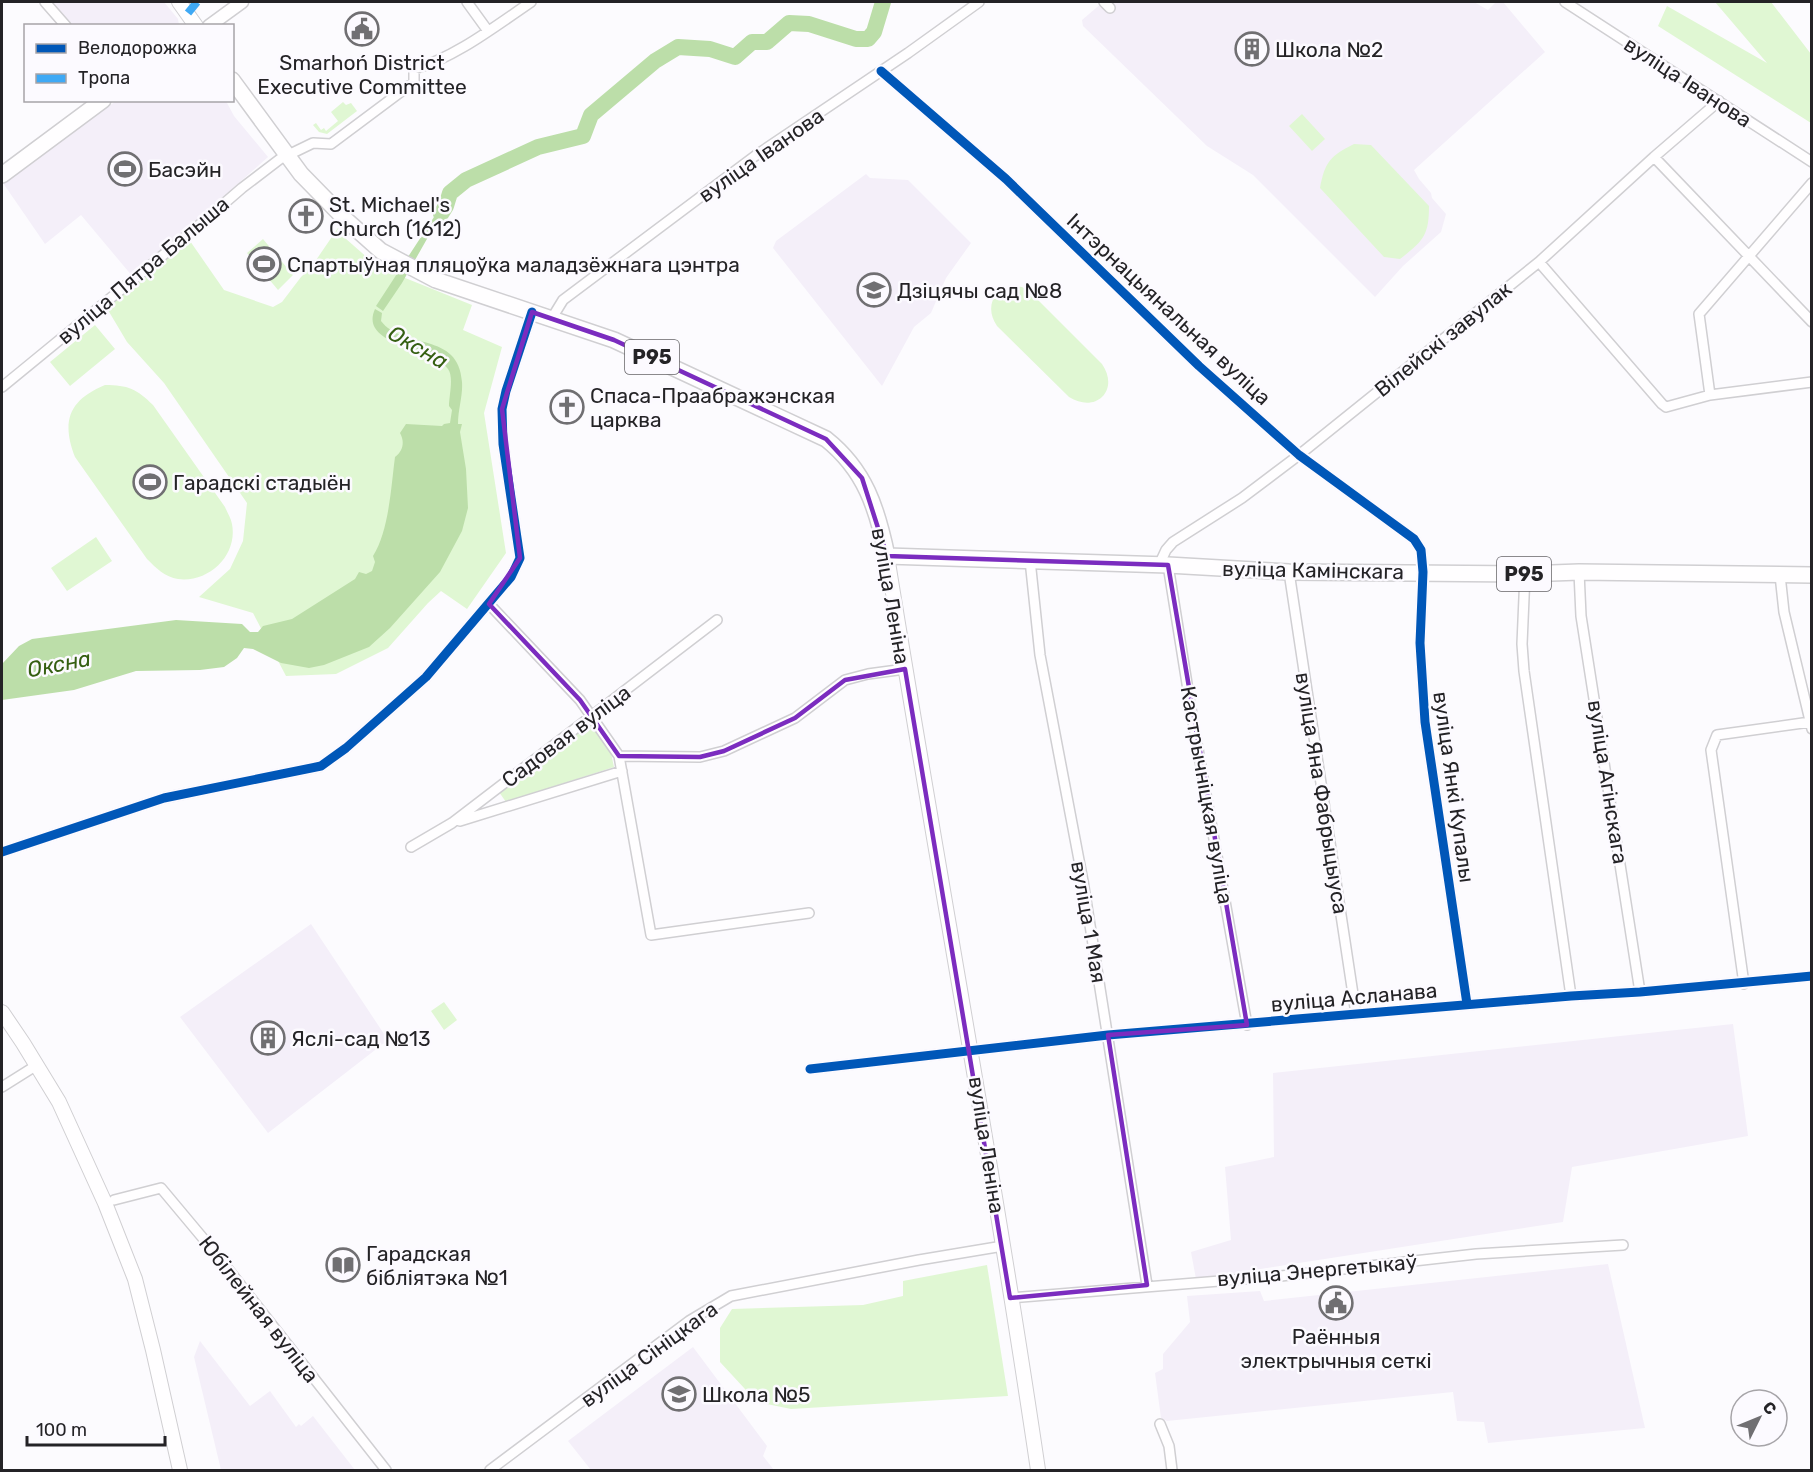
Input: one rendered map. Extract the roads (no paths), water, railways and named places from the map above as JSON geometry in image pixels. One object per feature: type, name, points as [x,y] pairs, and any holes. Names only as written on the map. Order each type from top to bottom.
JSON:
[{"type":"main road","points":[[180,2],[195,24]]},
{"type":"main road","name":"вуліца Леніна","points":[[234,83],[301,174],[359,233],[396,260],[422,274],[614,340],[826,439],[846,457],[862,478],[879,524],[887,556],[972,1052],[1038,1470]]},
{"type":"main road","points":[[2,175],[100,102]]},
{"type":"main road","name":"вуліца Камінскага","points":[[887,556],[1164,565],[1289,572],[1812,575]]},
{"type":"main road","points":[[2,1012],[59,1102],[105,1203],[135,1279],[180,1470]]},
{"type":"main road","points":[[59,1102],[71,1116],[114,1200],[142,1277],[162,1351],[188,1470]]},
{"type":"street","points":[[45,2],[64,24]]},
{"type":"street","points":[[212,24],[242,2]]},
{"type":"street","points":[[467,2],[488,31],[531,2]]},
{"type":"street","name":"вуліца Іванова","points":[[552,318],[563,300],[755,156],[979,2]]},
{"type":"street","name":"вуліца Іванова","points":[[1565,2],[1812,162]]},
{"type":"street","name":"вуліца Пятра Балыша","points":[[2,387],[242,188],[286,155],[313,143],[331,144],[414,82],[414,69],[430,65],[488,31]]},
{"type":"street","name":"Інтэрнацыянальная вуліца","points":[[881,71],[1006,179],[1199,366],[1299,454],[1414,539],[1420,550],[1423,573]]},
{"type":"street","name":"Вілейскі завулак","points":[[1164,565],[1166,550],[1173,543],[1242,498],[1539,262],[1719,101]]},
{"type":"street","points":[[1654,157],[1748,258],[1812,322]]},
{"type":"street","points":[[1710,395],[1698,314],[1812,183]]},
{"type":"street","points":[[1539,262],[1662,404],[1671,407],[1710,395],[1812,382]]},
{"type":"street","points":[[2,852],[164,798],[321,766],[346,748],[426,677],[511,577],[520,558],[503,444],[502,409],[532,312]]},
{"type":"street","name":"вуліца 1 Мая","points":[[1030,560],[1041,655],[1083,881],[1147,1285]]},
{"type":"street","name":"Кастрычніцкая вуліца","points":[[1164,565],[1247,1025]]},
{"type":"street","name":"вуліца Яна Фабрыцыуса","points":[[1289,572],[1356,1014]]},
{"type":"street","name":"вуліца Агінскага","points":[[1579,572],[1581,616],[1640,992]]},
{"type":"street","name":"вуліца Янкі Купалы","points":[[1423,573],[1420,643],[1425,722],[1467,1004]]},
{"type":"street","points":[[1525,574],[1522,644],[1524,671],[1571,996]]},
{"type":"street","points":[[1743,984],[1711,750],[1717,735],[1811,726],[1784,612],[1780,576]]},
{"type":"street","points":[[489,604],[580,700],[619,756],[651,935],[809,913]]},
{"type":"street","name":"Садовая вуліца","points":[[411,847],[452,823],[717,620]]},
{"type":"street","points":[[619,756],[700,757],[724,751],[795,718],[844,680],[905,669]]},
{"type":"street","points":[[452,823],[622,771]]},
{"type":"street","name":"вуліца Асланава","points":[[810,1069],[1108,1035],[1247,1025],[1467,1004],[1743,984],[1812,976]]},
{"type":"street","points":[[2,1087],[37,1065]]},
{"type":"street","name":"Юбілейная вуліца","points":[[114,1200],[161,1188],[386,1470]]},
{"type":"street","name":"вуліца Энергетыкаў","points":[[1010,1298],[1147,1285],[1281,1276],[1476,1254],[1623,1245]]},
{"type":"street","name":"вуліца Сініцкага","points":[[490,1470],[689,1321],[731,1296],[1003,1246]]},
{"type":"street","points":[[1160,1424],[1169,1446],[1172,1470]]},
{"type":"water","points":[[450,193],[450,204],[383,311],[376,306],[434,217],[443,208]]},
{"type":"water","points":[[375,309],[382,313],[381,321],[391,330],[441,348],[451,355],[459,366],[462,387],[458,424],[462,424],[460,432],[466,469],[468,508],[462,531],[440,572],[390,628],[369,647],[324,665],[309,668],[281,663],[253,649],[244,648],[237,658],[224,667],[200,670],[136,671],[74,690],[2,700],[2,664],[19,646],[32,639],[176,620],[242,624],[250,632],[258,632],[263,626],[292,619],[355,579],[359,572],[366,574],[372,571],[375,562],[373,556],[386,522],[395,457],[402,446],[400,433],[406,424],[442,426],[450,423],[452,410],[449,406],[451,382],[448,369],[440,362],[387,339],[377,331],[373,321]]},
{"type":"waterway","name":"Оксна","points":[[441,214],[450,193],[466,180],[538,147],[583,136],[591,115],[655,61],[678,47],[710,49],[735,57],[752,42],[767,42],[789,23],[809,24],[856,39],[868,39],[874,32],[883,2]]},
{"type":"place","name":"Smarhoń District Executive Committee","points":[[362,29]]},
{"type":"place","name":"Школа №2","points":[[1252,49]]},
{"type":"place","name":"Басэйн","points":[[125,169]]},
{"type":"place","name":"St. Michael's Church (1612)","points":[[306,216]]},
{"type":"place","name":"Спартыўная пляцоўка маладзёжнага цэнтра","points":[[264,264]]},
{"type":"place","name":"Дзіцячы сад №8","points":[[874,290]]},
{"type":"place","name":"Спаса-Праабражэнская царква","points":[[567,407]]},
{"type":"place","name":"Гарадскі стадыён","points":[[150,482]]},
{"type":"place","name":"Яслі-сад №13","points":[[268,1038]]},
{"type":"place","name":"Гарадская бібліятэка №1","points":[[343,1265]]},
{"type":"place","name":"Раённыя электрычныя сеткі","points":[[1336,1303]]},
{"type":"place","name":"Школа №5","points":[[679,1394]]}]
